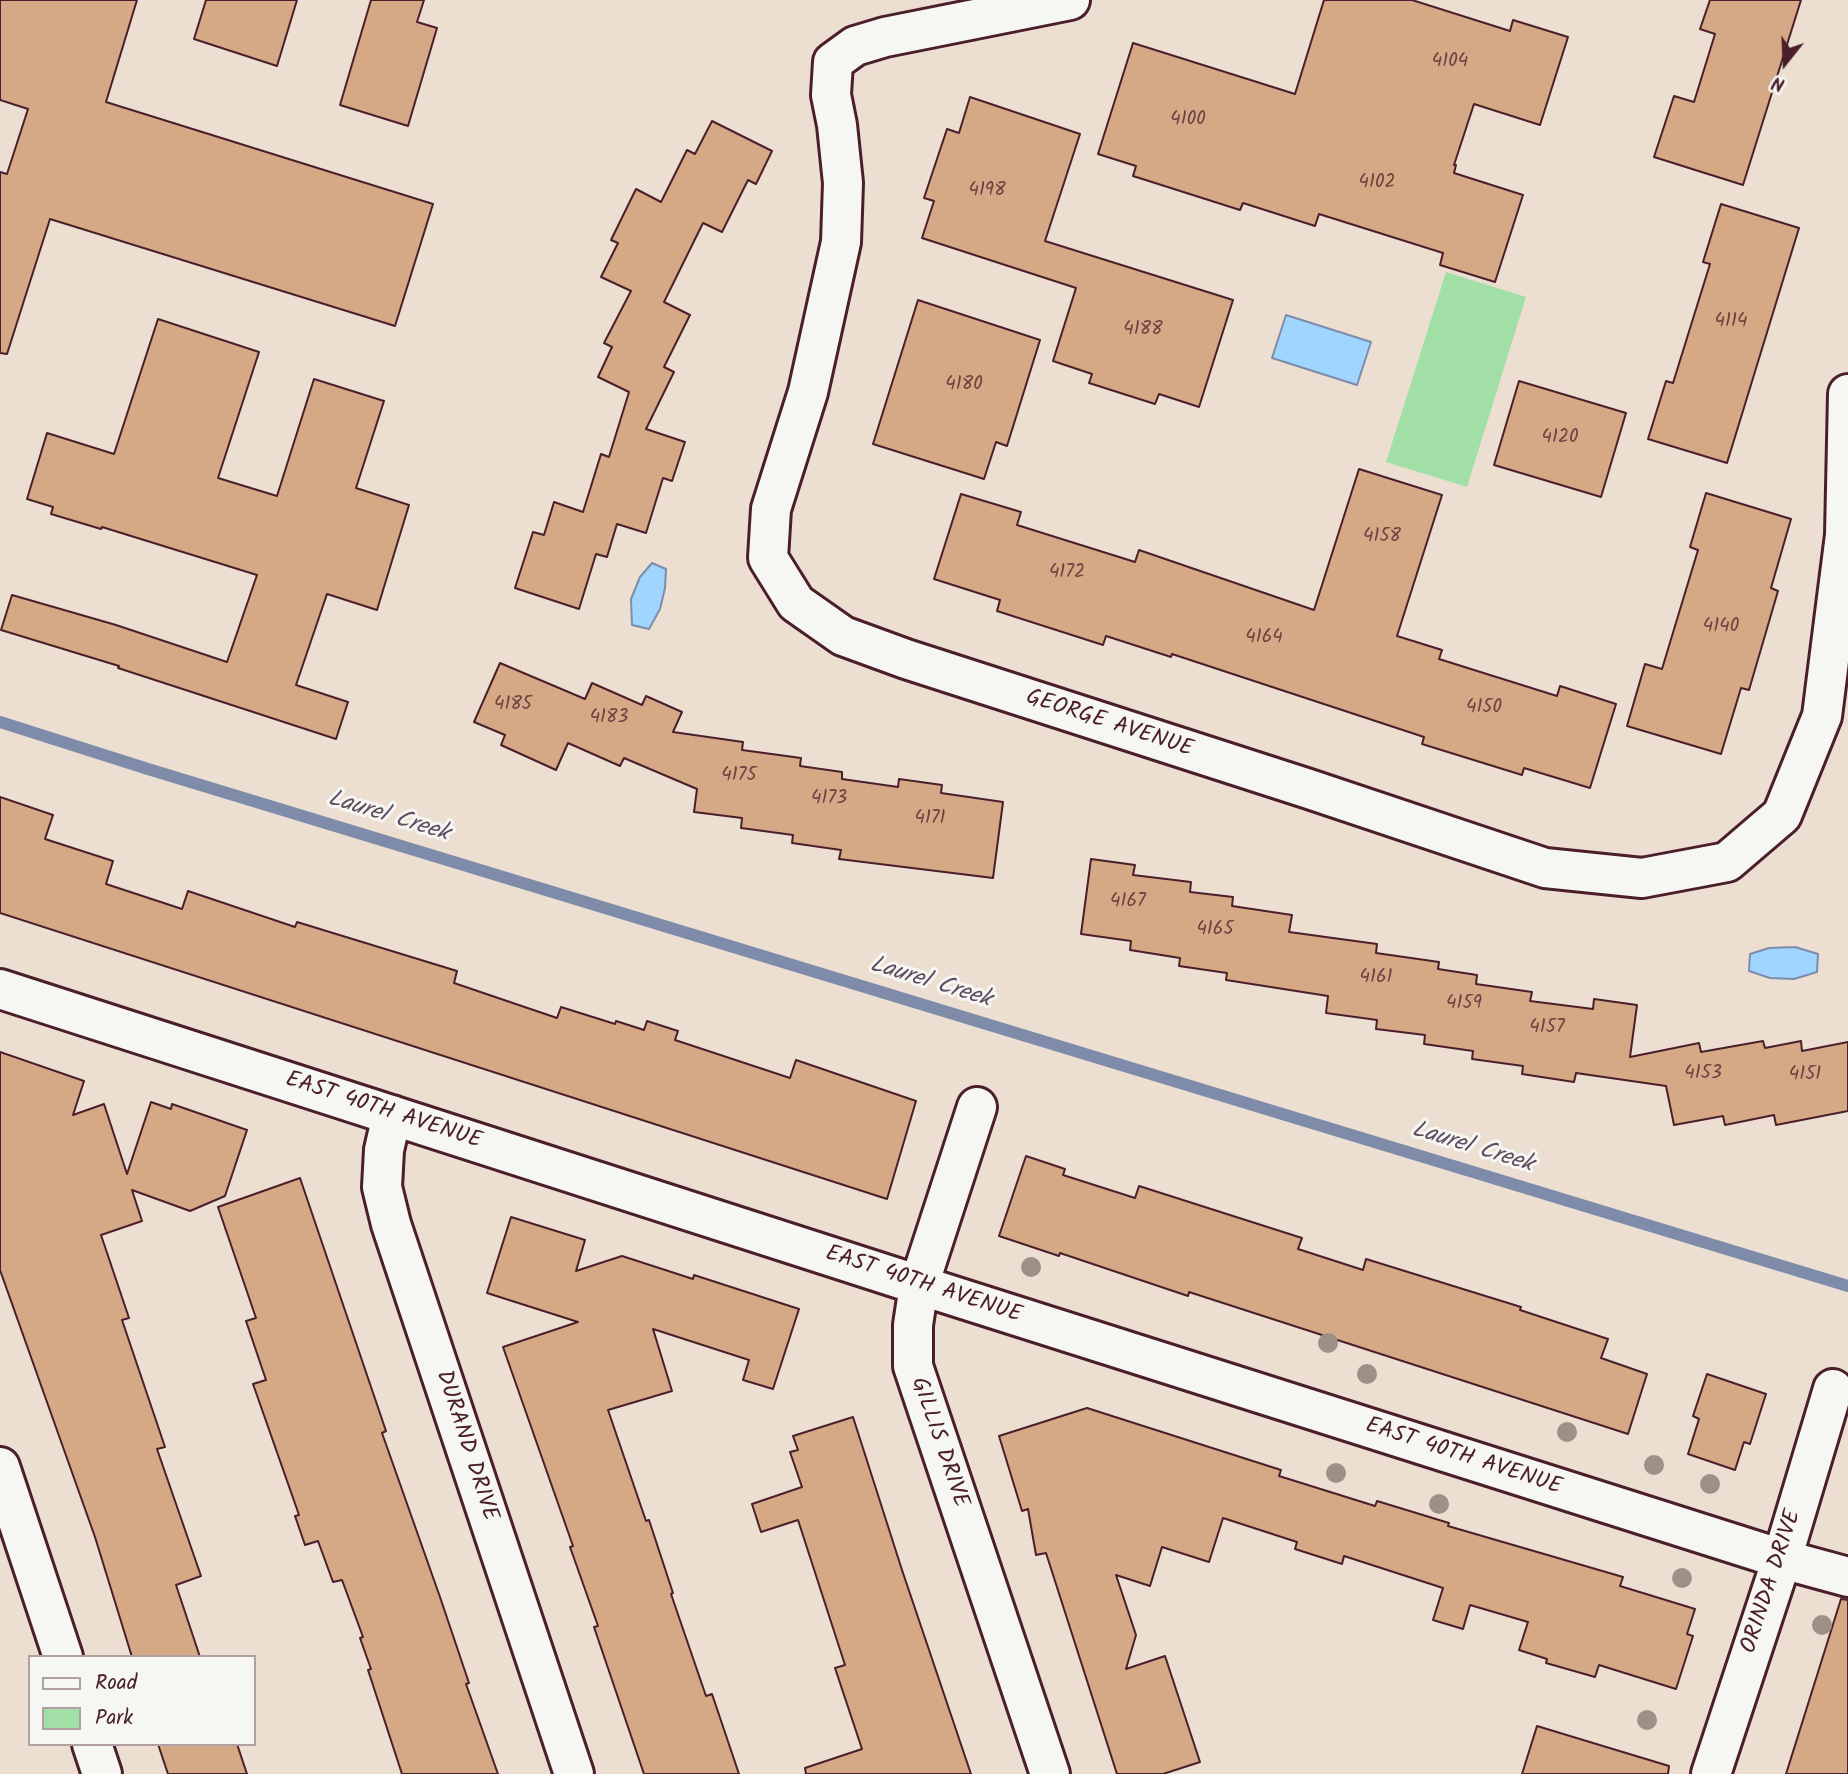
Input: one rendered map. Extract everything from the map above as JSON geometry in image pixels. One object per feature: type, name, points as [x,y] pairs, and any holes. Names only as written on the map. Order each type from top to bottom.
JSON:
[{"type":"street","name":"GEORGE AVENUE","points":[[1070,0],[885,37],[855,46],[833,62],[831,95],[843,183],[841,242],[808,393],[771,509],[768,558],[796,603],[843,636],[1545,868],[1642,878],[1727,862],[1782,815],[1822,716],[1845,536],[1848,394]]},
{"type":"street","name":"EAST 40TH AVENUE","points":[[0,989],[919,1285],[1782,1559],[1848,1577]]},
{"type":"street","name":"GILLIS DRIVE","points":[[977,1107],[919,1285],[913,1325],[913,1366],[1050,1774]]},
{"type":"street","name":"DURAND DRIVE","points":[[392,1115],[384,1150],[382,1187],[391,1224],[574,1774]]},
{"type":"street","name":"ORINDA DRIVE","points":[[1711,1774],[1782,1559],[1833,1389]]},
{"type":"street","points":[[0,1467],[62,1655]]},
{"type":"street","points":[[93,1746],[102,1774]]},
{"type":"green space","points":[[1446,272],[1526,297],[1467,487],[1386,462]]},
{"type":"water","points":[[1286,315],[1371,342],[1357,385],[1272,358]]},
{"type":"water","points":[[652,563],[666,569],[660,609],[649,629],[632,625],[631,599],[640,577]]},
{"type":"water","points":[[1795,947],[1818,954],[1817,972],[1794,979],[1770,978],[1749,971],[1750,954],[1769,948]]},
{"type":"building","points":[[0,0],[137,0],[106,102],[433,204],[395,326],[50,219],[7,354],[0,353],[0,172],[7,174],[28,109],[0,100]]},
{"type":"building","points":[[206,0],[297,0],[277,66],[194,39]]},
{"type":"building","points":[[371,0],[424,0],[417,22],[437,28],[408,126],[340,105]]},
{"type":"building","points":[[1324,0],[1412,0],[1510,31],[1513,20],[1568,37],[1540,125],[1474,104],[1454,165],[1454,173],[1523,195],[1495,282],[1440,265],[1443,253],[1319,214],[1315,226],[1243,203],[1240,210],[1133,176],[1136,166],[1098,154],[1133,43],[1295,94]]},
{"type":"building","points":[[1710,0],[1801,0],[1743,185],[1654,157],[1674,96],[1694,102],[1715,34],[1700,29]]},
{"type":"building","points":[[970,97],[1080,134],[1045,241],[1233,300],[1199,407],[1159,394],[1155,404],[1089,383],[1092,374],[1053,361],[1076,288],[922,238],[934,201],[924,198],[947,129],[959,133]]},
{"type":"building","points":[[712,121],[772,151],[756,184],[748,180],[722,232],[703,223],[664,302],[690,315],[664,367],[674,372],[646,429],[685,442],[672,481],[663,478],[646,533],[617,524],[607,557],[596,554],[579,609],[515,588],[533,532],[544,535],[554,502],[583,512],[601,454],[609,457],[629,392],[598,377],[612,347],[604,343],[631,291],[601,277],[618,243],[611,240],[636,189],[661,202],[687,150],[695,154]]},
{"type":"building","points":[[1721,204],[1799,228],[1727,463],[1648,439],[1666,381],[1673,383],[1710,264],[1703,262]]},
{"type":"building","points":[[918,300],[1040,340],[1007,446],[996,442],[984,479],[873,444]]},
{"type":"building","points":[[158,319],[259,352],[218,478],[277,496],[314,379],[384,401],[356,488],[409,505],[377,610],[327,594],[296,685],[348,702],[336,739],[118,668],[119,666],[1,630],[12,595],[116,625],[227,662],[257,575],[51,514],[53,507],[27,499],[47,433],[114,454]]},
{"type":"building","points":[[1519,381],[1626,413],[1601,497],[1494,465]]},
{"type":"building","points":[[1359,469],[1442,495],[1397,636],[1442,650],[1439,659],[1557,696],[1560,686],[1616,704],[1590,788],[1524,768],[1522,775],[1422,744],[1424,737],[1172,654],[1171,657],[1106,636],[1103,645],[997,611],[1000,600],[934,579],[961,494],[1021,512],[1017,525],[1135,562],[1139,550],[1314,610]]},
{"type":"building","points":[[1706,493],[1791,519],[1771,588],[1778,591],[1749,690],[1741,688],[1721,754],[1627,726],[1645,664],[1662,669],[1698,550],[1690,547]]},
{"type":"building","points":[[500,663],[585,699],[592,683],[642,705],[646,696],[682,712],[673,732],[743,742],[742,750],[801,758],[800,766],[842,772],[842,779],[898,787],[899,779],[942,785],[941,793],[1003,802],[993,878],[839,859],[841,850],[792,843],[793,835],[741,828],[742,818],[694,812],[697,789],[624,758],[620,766],[568,743],[556,770],[501,745],[505,735],[474,722]]},
{"type":"building","points":[[0,797],[53,815],[45,839],[113,861],[106,884],[182,909],[188,891],[295,927],[297,922],[457,971],[454,983],[557,1018],[561,1007],[644,1030],[647,1021],[678,1031],[675,1040],[790,1078],[796,1060],[916,1101],[887,1199],[0,913]]},
{"type":"building","points":[[1091,859],[1135,865],[1133,875],[1191,882],[1190,892],[1233,897],[1232,906],[1292,915],[1289,932],[1377,944],[1376,953],[1439,962],[1438,969],[1477,975],[1476,984],[1532,992],[1530,1001],[1593,1009],[1594,999],[1637,1005],[1630,1057],[1699,1043],[1701,1052],[1763,1041],[1765,1048],[1801,1041],[1802,1051],[1848,1042],[1848,1111],[1776,1125],[1774,1115],[1725,1125],[1723,1116],[1674,1125],[1666,1086],[1576,1073],[1574,1082],[1522,1074],[1523,1066],[1472,1059],[1473,1051],[1424,1044],[1425,1035],[1376,1029],[1377,1020],[1326,1013],[1328,996],[1226,980],[1227,973],[1179,966],[1180,958],[1130,950],[1131,941],[1081,934]]},
{"type":"building","points":[[0,1052],[84,1081],[73,1115],[104,1104],[127,1174],[151,1102],[171,1109],[172,1104],[247,1130],[225,1196],[190,1211],[132,1190],[142,1221],[101,1235],[129,1318],[122,1320],[165,1447],[157,1449],[201,1576],[176,1585],[199,1655],[131,1655],[95,1537],[0,1270]]},
{"type":"building","points":[[1026,1156],[1065,1169],[1063,1175],[1135,1198],[1139,1186],[1302,1238],[1298,1249],[1363,1270],[1366,1259],[1521,1307],[1520,1310],[1608,1339],[1601,1358],[1647,1374],[1628,1434],[1189,1292],[1188,1296],[1060,1253],[1059,1256],[999,1236]]},
{"type":"building","points":[[300,1178],[386,1431],[382,1433],[498,1774],[402,1774],[368,1670],[371,1669],[360,1638],[363,1637],[342,1580],[333,1582],[318,1541],[305,1545],[295,1516],[299,1515],[253,1384],[266,1380],[246,1321],[256,1318],[218,1207]]},
{"type":"building","points":[[511,1217],[585,1240],[576,1271],[622,1256],[693,1279],[694,1275],[799,1309],[773,1389],[743,1380],[749,1360],[653,1329],[672,1391],[608,1410],[646,1521],[649,1520],[706,1696],[712,1694],[739,1774],[644,1774],[594,1627],[598,1626],[570,1547],[573,1546],[503,1347],[578,1322],[487,1293]]},
{"type":"building","points":[[1707,1374],[1766,1394],[1750,1444],[1744,1442],[1735,1470],[1688,1454],[1699,1419],[1693,1416]]},
{"type":"building","points":[[1087,1408],[1281,1470],[1279,1476],[1375,1506],[1377,1501],[1449,1523],[1448,1526],[1623,1577],[1620,1586],[1695,1609],[1687,1634],[1693,1636],[1676,1689],[1599,1665],[1595,1677],[1546,1663],[1547,1659],[1519,1650],[1528,1622],[1470,1605],[1463,1629],[1433,1620],[1443,1588],[1344,1556],[1342,1564],[1295,1549],[1297,1542],[1223,1518],[1209,1562],[1162,1547],[1150,1586],[1116,1575],[1136,1635],[1126,1669],[1165,1656],[1200,1762],[1163,1774],[1117,1774],[1046,1553],[1036,1555],[1028,1509],[1022,1511],[999,1436]]},
{"type":"building","points":[[853,1417],[971,1774],[806,1774],[805,1768],[862,1749],[835,1668],[845,1665],[798,1520],[761,1532],[752,1504],[802,1487],[790,1452],[798,1450],[793,1436]]},
{"type":"building","points":[[1841,1599],[1848,1600],[1848,1774],[1786,1774]]},
{"type":"building","points":[[1537,1726],[1669,1766],[1668,1774],[1522,1774]]},
{"type":"building","points":[[159,1746],[238,1746],[247,1774],[168,1774]]},
{"type":"waterway","name":"Laurel Creek","points":[[0,722],[1848,1286]]}]
